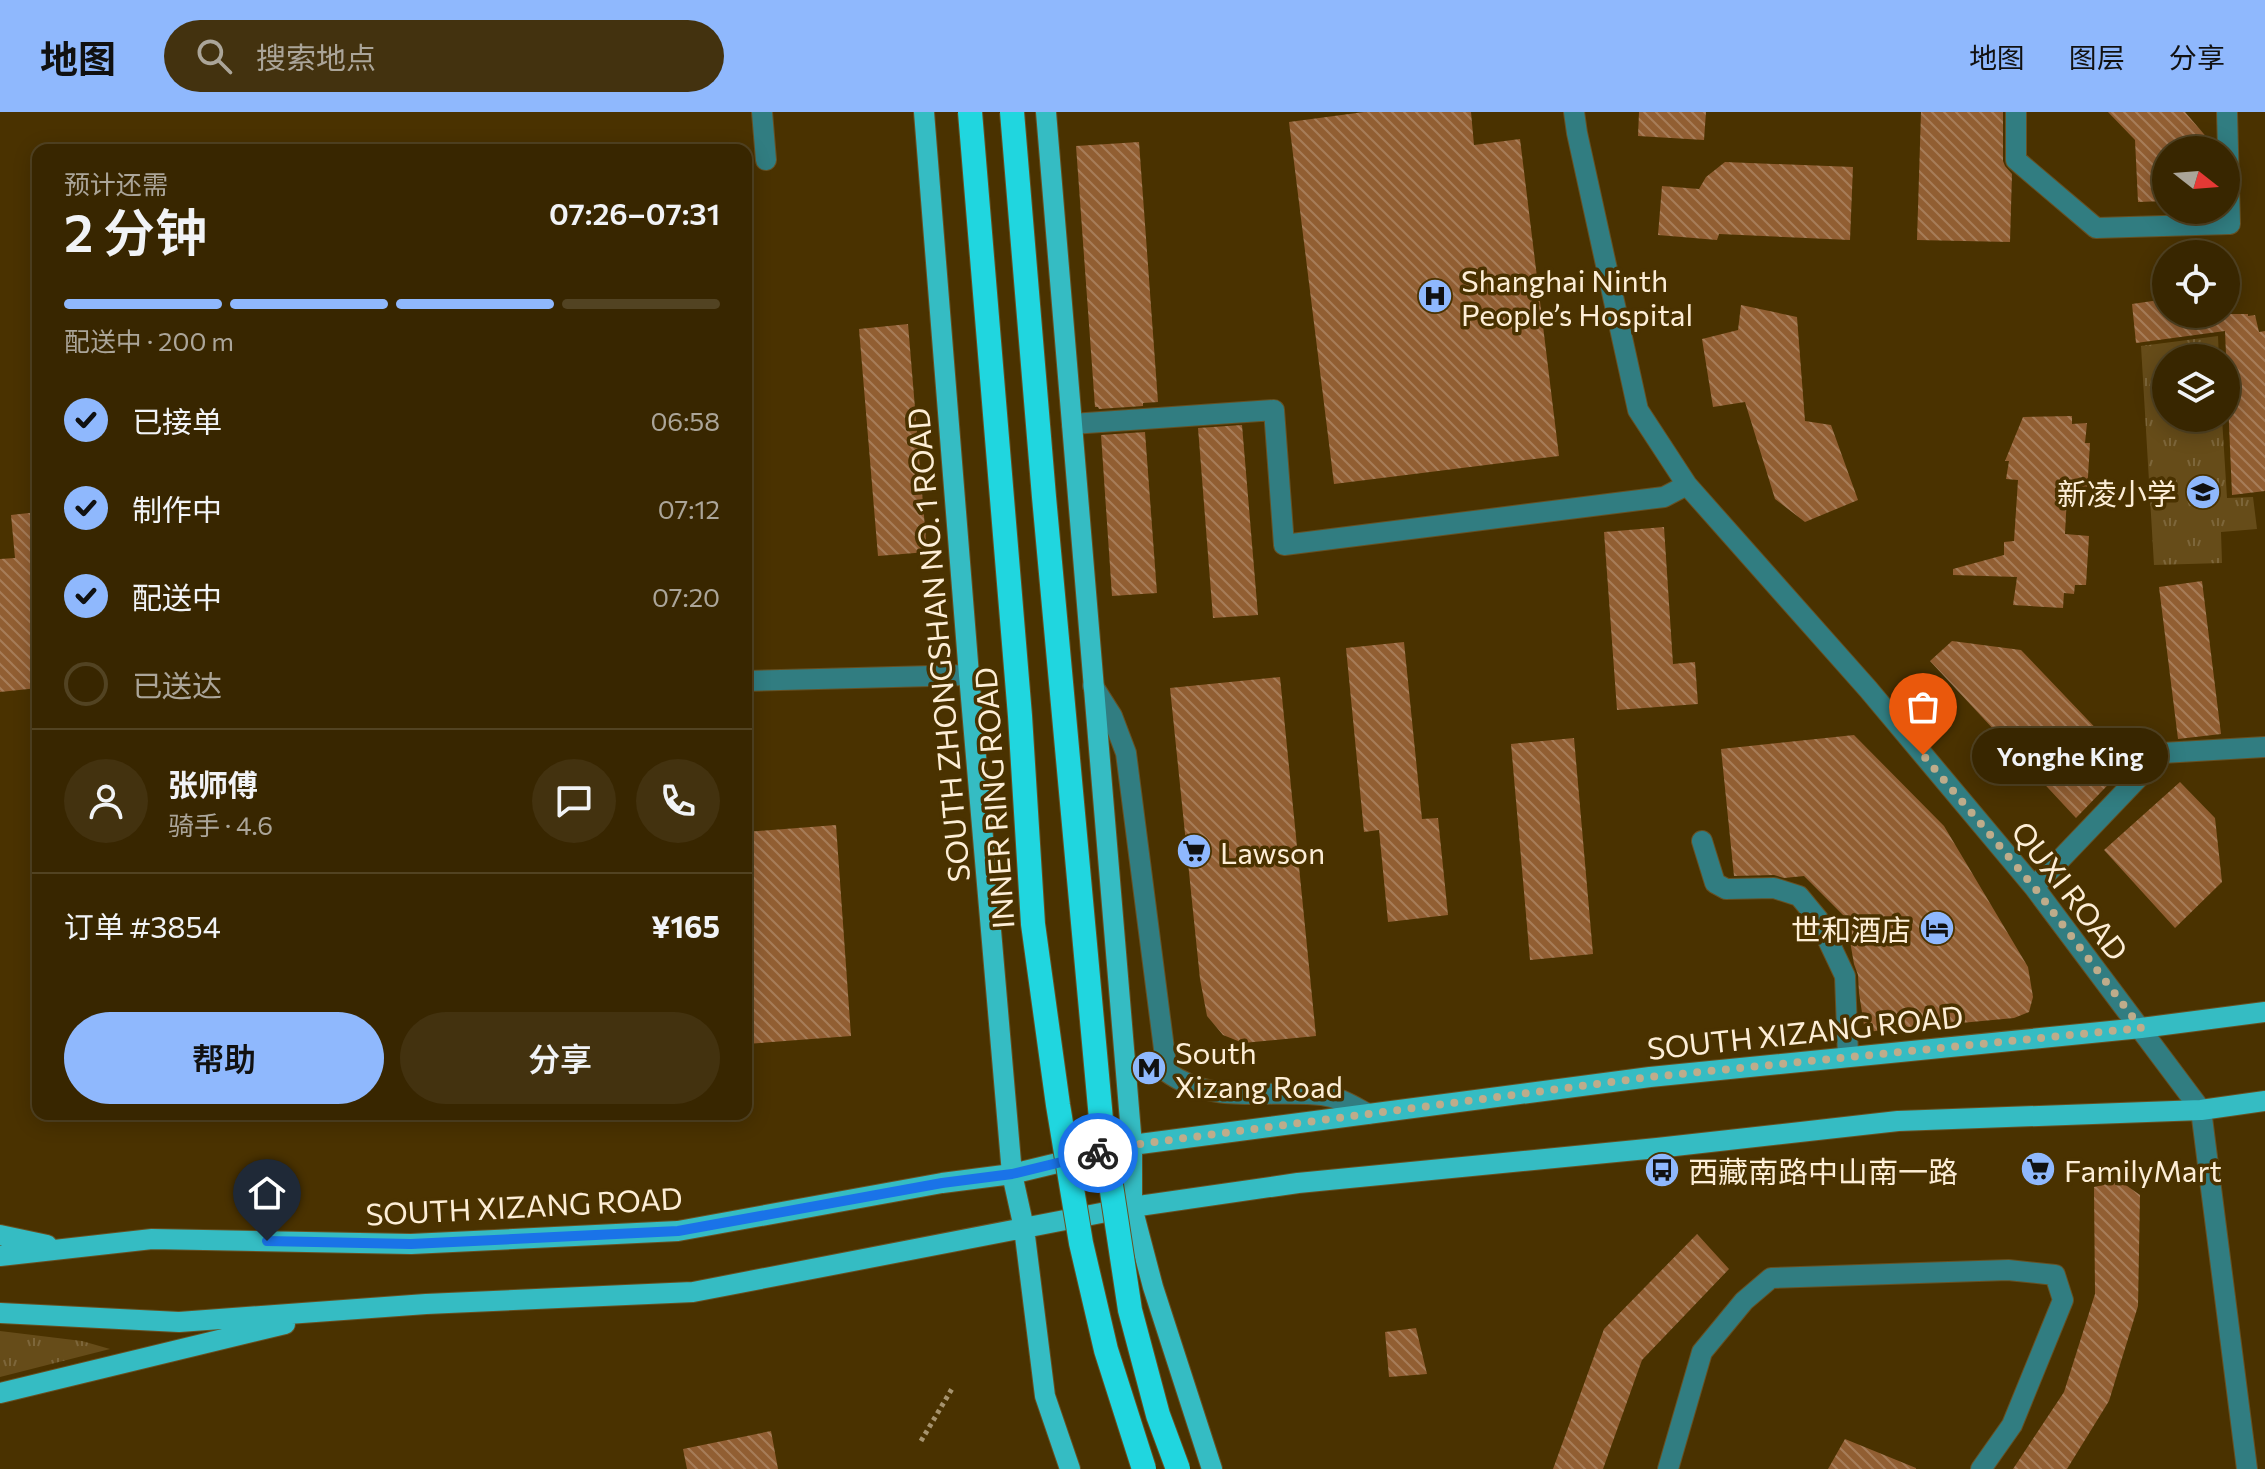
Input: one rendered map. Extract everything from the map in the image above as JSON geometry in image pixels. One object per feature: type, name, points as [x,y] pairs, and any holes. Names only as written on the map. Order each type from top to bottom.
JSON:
[{"type":"highway","name":"INNER RING ROAD","points":[[970,112],[1020,716],[1033,924],[1081,1243],[1106,1350],[1144,1469]]},
{"type":"highway","points":[[1012,112],[1101,1119],[1130,1310],[1158,1415],[1178,1469]]},
{"type":"main road","name":"SOUTH ZHONGSHAN NO. 1 ROAD","points":[[924,112],[1012,1174],[1024,1228],[1045,1396],[1070,1469]]},
{"type":"main road","points":[[1046,112],[1132,1145],[1132,1207],[1153,1287],[1212,1469]]},
{"type":"main road","name":"SOUTH XIZANG ROAD","points":[[0,1256],[152,1239],[411,1244],[678,1231],[942,1183],[1012,1174],[1132,1145],[1650,1077],[2141,1028],[2265,1012]]},
{"type":"main road","points":[[0,1313],[179,1322],[426,1304],[693,1292],[1132,1207],[1298,1183],[1898,1121],[2201,1110],[2265,1101]]},
{"type":"main road","name":"SOUTH XIZANG ROAD","points":[[0,1235],[67,1249]]},
{"type":"main road","points":[[0,1393],[339,1311]]},
{"type":"street","points":[[762,112],[766,160]]},
{"type":"street","name":"QUXI ROAD","points":[[1574,112],[1638,410],[1687,485],[1868,689],[2034,887],[2201,1110],[2247,1469]]},
{"type":"street","points":[[2016,112],[2016,160],[2096,228],[2230,224],[2227,112]]},
{"type":"street","points":[[1072,424],[1274,410],[1284,545],[1664,497],[1687,485]]},
{"type":"street","points":[[752,681],[969,675]]},
{"type":"street","points":[[1093,686],[1112,716],[1126,753],[1167,1072],[1179,1081],[1223,1094],[1322,1095],[1342,1100],[1368,1114]]},
{"type":"street","points":[[2034,887],[2162,753],[2265,747]]},
{"type":"street","points":[[1702,841],[1715,883],[1726,889],[1774,888],[1799,896],[1818,919],[1845,976],[1848,1056]]},
{"type":"street","points":[[1668,1469],[1702,1352],[1744,1301],[1771,1278],[2008,1270],[2055,1275],[2063,1300],[2012,1425],[1981,1469]]},
{"type":"path","points":[[921,1441],[953,1387]]},
{"type":"green space","points":[[2218,336],[2218,344],[2156,344]]},
{"type":"green space","points":[[2152,345],[2152,432],[2223,432],[2227,498],[2253,497],[2257,529],[2221,532],[2222,563],[2154,565],[2141,346]]},
{"type":"green space","points":[[0,1331],[82,1341],[110,1349],[0,1377]]},
{"type":"building","name":"Shanghai Ninth People’s Hospital","points":[[1364,112],[1471,112],[1474,145],[1520,139],[1559,456],[1334,484],[1289,122]]},
{"type":"building","points":[[1639,112],[1706,112],[1704,140],[1638,136]]},
{"type":"building","points":[[1921,112],[2003,112],[2003,161],[2012,174],[2010,242],[1917,240]]},
{"type":"building","points":[[2108,112],[2185,112],[2206,136],[2152,136],[2152,202],[2138,202],[2135,140]]},
{"type":"building","points":[[1139,142],[1158,402],[1099,409],[1095,407],[1076,146]]},
{"type":"building","points":[[1725,162],[1853,167],[1850,240],[1719,234],[1717,240],[1658,235],[1662,186],[1699,189],[1706,177]]},
{"type":"building","points":[[2152,301],[2152,328],[2240,328],[2240,314],[2255,315],[2259,332],[2265,331],[2265,491],[2232,495],[2229,432],[2240,432],[2240,344],[2226,344],[2225,331],[2136,343],[2132,304]]},
{"type":"building","points":[[1741,305],[1797,317],[1805,421],[1831,425],[1858,500],[1805,522],[1775,499],[1745,402],[1713,407],[1702,339],[1738,330]]},
{"type":"building","points":[[908,324],[927,552],[878,556],[859,329]]},
{"type":"building","points":[[2072,416],[2072,424],[2087,423],[2085,443],[2090,443],[2087,493],[2067,495],[2065,534],[2089,536],[2086,585],[2075,585],[2074,594],[2064,593],[2063,608],[2013,605],[2017,577],[1953,575],[1953,569],[2004,555],[2004,542],[2014,541],[2018,480],[2006,479],[2009,461],[2005,461],[2023,417]]},
{"type":"building","points":[[1242,425],[1258,615],[1213,618],[1198,428]]},
{"type":"building","points":[[1145,432],[1157,593],[1112,596],[1101,435]]},
{"type":"building","points":[[32,513],[32,689],[0,692],[0,559],[15,558],[11,515]]},
{"type":"building","points":[[1664,527],[1673,664],[1695,662],[1698,704],[1617,710],[1604,532]]},
{"type":"building","points":[[2202,581],[2221,734],[2178,739],[2159,587]]},
{"type":"building","points":[[1952,641],[2021,650],[2129,763],[2076,818],[1930,661]]},
{"type":"building","points":[[1404,642],[1422,819],[1438,818],[1448,915],[1388,922],[1379,830],[1364,832],[1346,648]]},
{"type":"building","points":[[1280,677],[1316,1036],[1243,1043],[1223,1035],[1207,1016],[1200,979],[1170,688]]},
{"type":"building","points":[[1854,735],[1944,826],[2028,967],[2033,997],[2029,1012],[2014,1018],[1865,1032],[1858,975],[1846,918],[1804,876],[1734,876],[1721,749]]},
{"type":"building","points":[[1574,738],[1593,954],[1530,960],[1511,744]]},
{"type":"building","points":[[2180,782],[2215,818],[2222,882],[2175,928],[2104,850]]},
{"type":"building","points":[[836,825],[851,1036],[752,1044],[752,832]]},
{"type":"building","points":[[2120,1181],[2140,1195],[2138,1306],[2109,1401],[2067,1469],[2013,1469],[2064,1392],[2095,1294],[2094,1187]]},
{"type":"building","points":[[1697,1234],[1729,1269],[1642,1360],[1603,1469],[1553,1469],[1604,1329]]},
{"type":"building","points":[[1416,1328],[1427,1374],[1389,1377],[1385,1332]]},
{"type":"building","points":[[771,1431],[778,1469],[687,1469],[683,1449]]},
{"type":"building","points":[[1845,1439],[1916,1468],[1916,1469],[1828,1469]]},
{"type":"way so far","points":[[1098,1153],[1132,1145],[1650,1077],[2141,1028],[2034,887],[1923,755]]},
{"type":"place","name":"Shanghai Ninth People’s Hospital","points":[[1435,296]]},
{"type":"place","name":"新凌小学","points":[[2203,492]]},
{"type":"place","name":"Yonghe King","points":[[1923,755]]},
{"type":"place","name":"Lawson","points":[[1194,851]]},
{"type":"place","name":"世和酒店","points":[[1937,928]]},
{"type":"place","name":"South Xizang Road","points":[[1149,1068]]},
{"type":"place","name":"FamilyMart","points":[[2038,1169]]},
{"type":"place","name":"西藏南路中山南一路","points":[[1662,1170]]},
{"type":"route","points":[[267,1241],[411,1244],[678,1231],[942,1183],[1012,1174],[1098,1153]]}]
